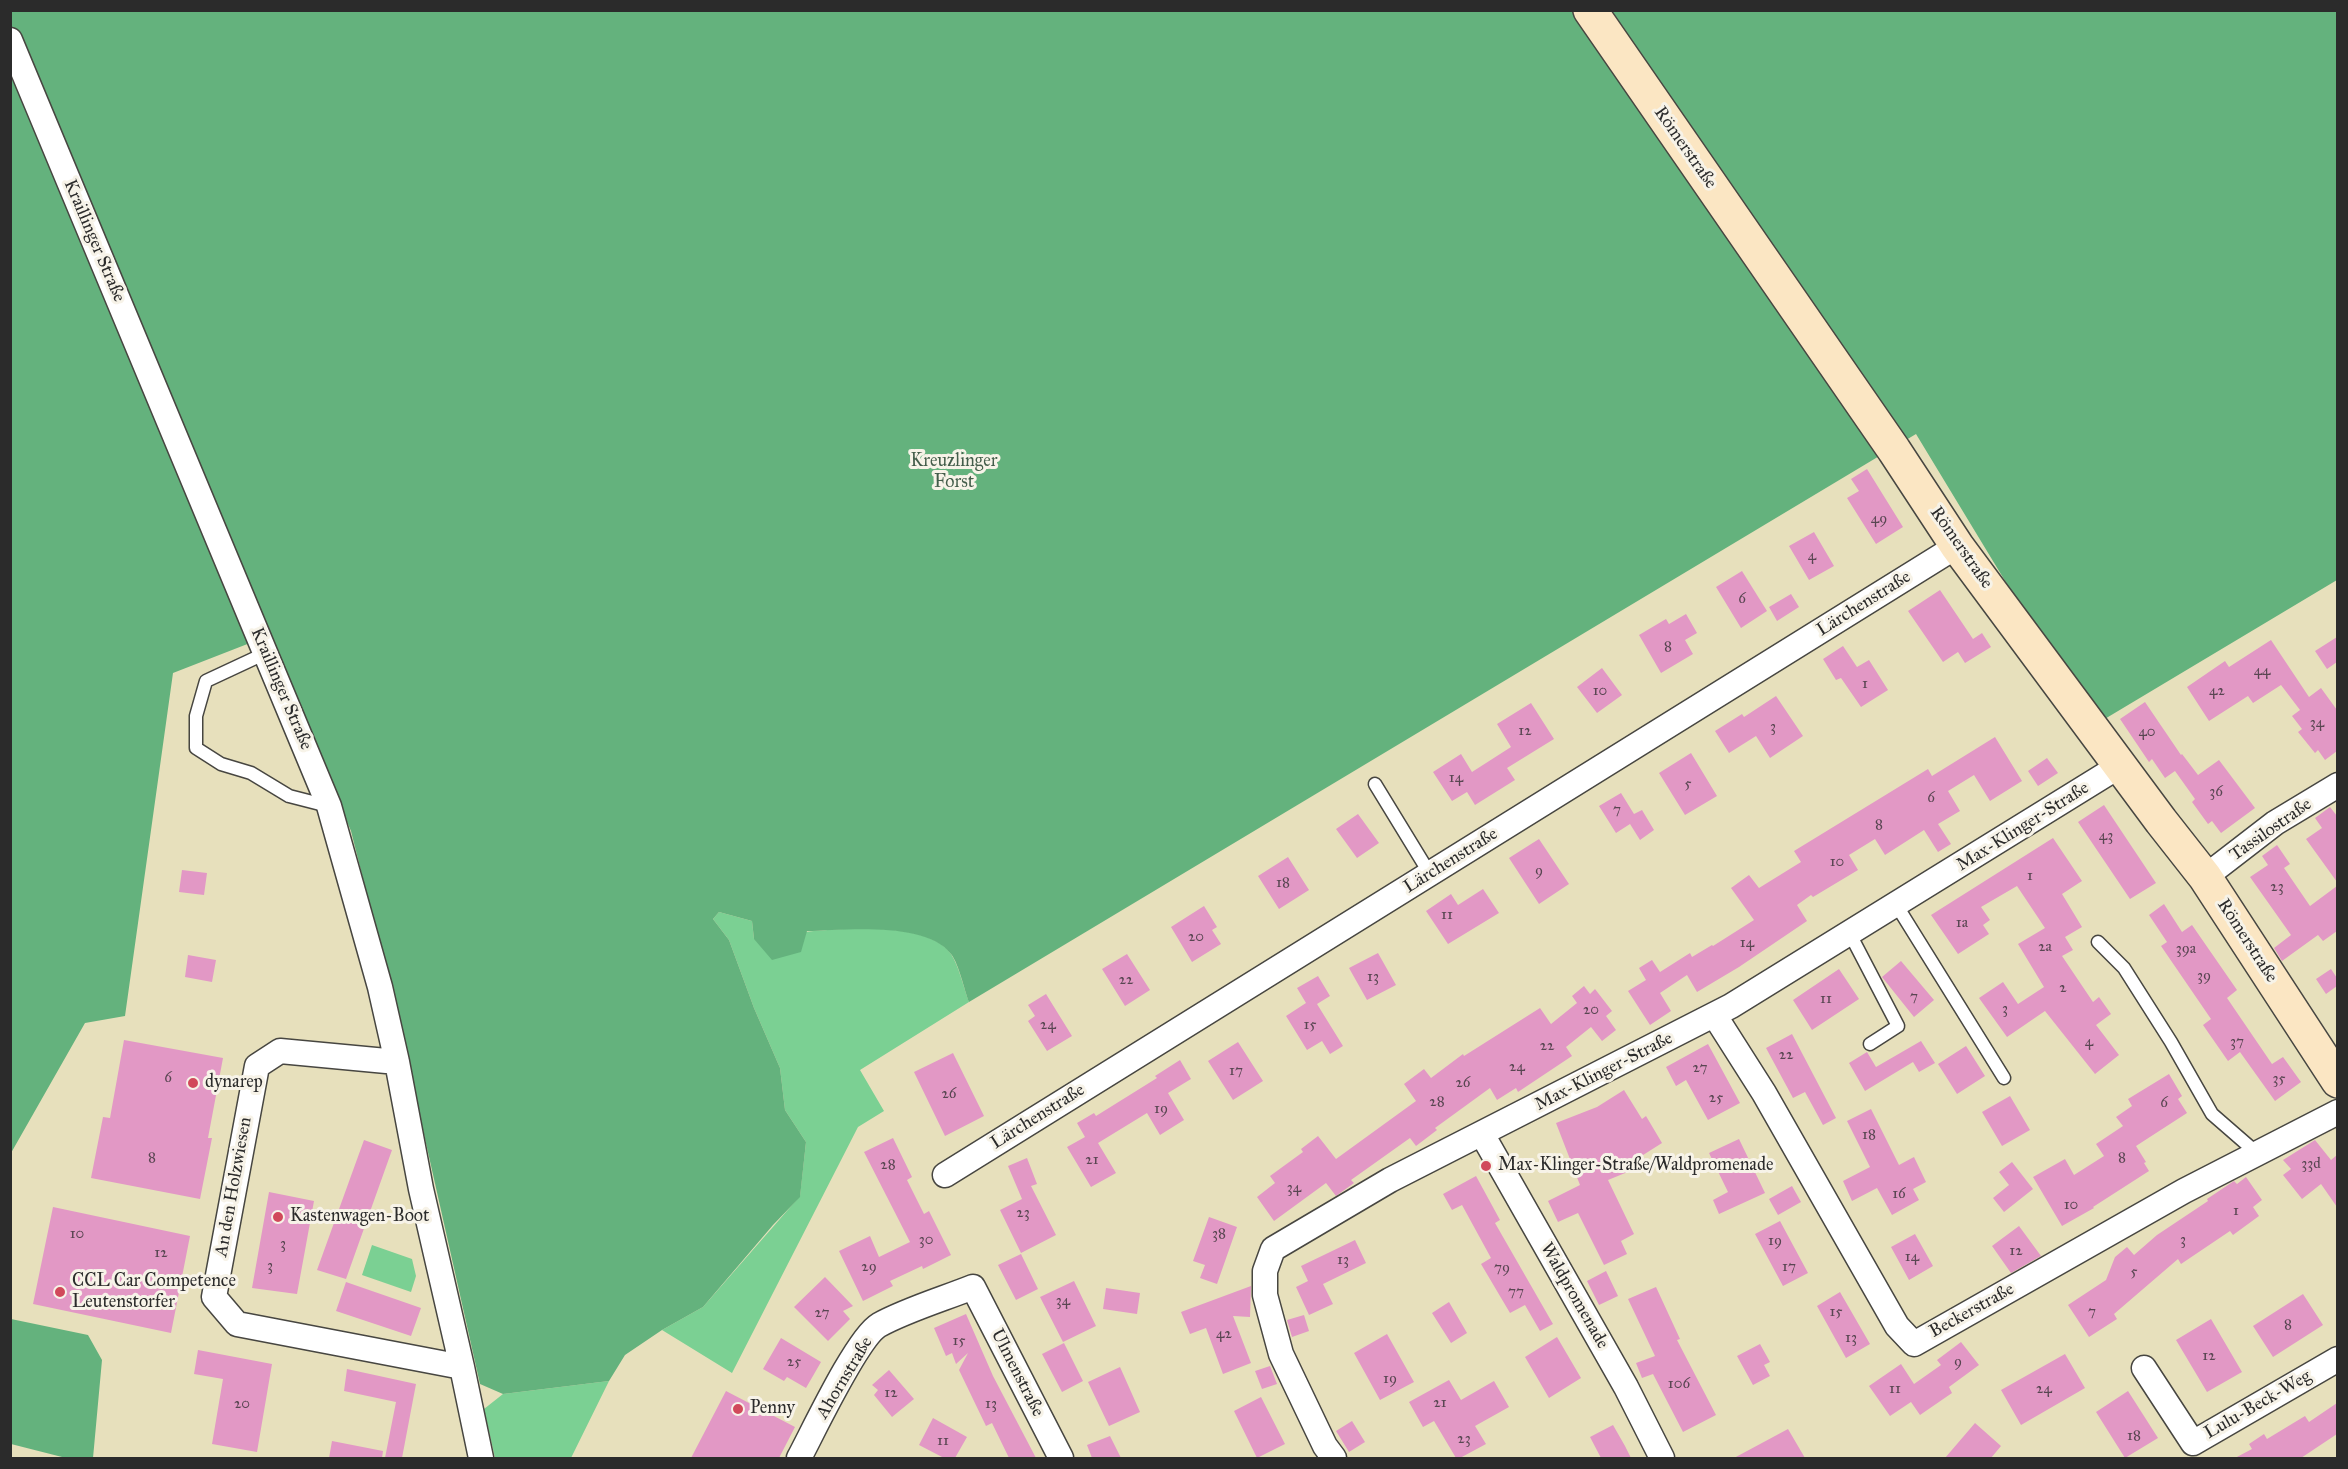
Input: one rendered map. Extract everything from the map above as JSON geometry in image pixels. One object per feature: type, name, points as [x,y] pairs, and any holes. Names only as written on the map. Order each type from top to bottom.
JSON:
[{"type":"street","name":"Römerstraße","points":[[1590,10],[1894,450],[1957,546],[2205,877],[2337,1081]]},
{"type":"street","name":"Kraillinger Straße","points":[[10,40],[330,806],[372,955],[397,1062],[421,1190],[481,1458]]},
{"type":"street","name":"Lärchenstraße","points":[[945,1175],[1957,546]]},
{"type":"street","name":"Max-Klinger-Straße","points":[[1334,1458],[1325,1446],[1281,1354],[1265,1295],[1265,1271],[1273,1249],[1390,1180],[1715,1016],[1897,906],[2121,765]]},
{"type":"street","name":"Tassilostraße","points":[[2205,877],[2275,824],[2337,785]]},
{"type":"street","name":"Beckerstraße","points":[[1715,1016],[1764,1093],[1897,1326],[1914,1344],[2184,1191],[2337,1112]]},
{"type":"street","name":"An den Holzwiesen","points":[[397,1062],[280,1051],[256,1066],[214,1297],[237,1323],[462,1367]]},
{"type":"street","name":"Waldpromenade","points":[[1482,1134],[1626,1387],[1662,1458]]},
{"type":"street","name":"Ahornstraße","points":[[800,1458],[851,1362],[863,1342],[877,1326],[973,1287]]},
{"type":"street","name":"Ulmenstraße","points":[[973,1287],[1061,1458]]},
{"type":"street","name":"Lulu-Beck-Weg","points":[[2144,1368],[2193,1443],[2337,1359]]},
{"type":"lane","points":[[266,653],[206,681],[196,716],[196,748],[221,764],[251,773],[290,796],[330,806]]},
{"type":"lane","points":[[1375,784],[1430,874]]},
{"type":"lane","points":[[1897,906],[2004,1078]]},
{"type":"lane","points":[[1850,934],[1898,1026],[1870,1044]]},
{"type":"lane","points":[[2098,942],[2124,968],[2171,1042],[2212,1114],[2258,1154]]},
{"type":"green space","name":"Kreuzlinger Forst","points":[[11,11],[2337,11],[2337,580],[2093,726],[1916,434],[969,1002],[954,958],[939,943],[924,936],[905,932],[862,929],[807,931],[801,952],[772,960],[754,939],[752,921],[719,912],[713,919],[729,940],[754,1008],[780,1068],[785,1110],[806,1142],[800,1197],[703,1307],[662,1330],[625,1355],[609,1381],[503,1394],[480,1384],[397,1014],[351,831],[268,636],[173,673],[125,1016],[85,1023],[11,1153]]},
{"type":"green space","points":[[719,912],[752,921],[754,939],[858,928],[915,933],[936,941],[951,954],[969,1002],[860,1070],[884,1111],[858,1127],[732,1373],[662,1330],[703,1307],[800,1196],[806,1142],[785,1110],[780,1068],[754,1008],[729,940],[713,919]]},
{"type":"green space","points":[[372,1245],[412,1259],[416,1276],[411,1292],[362,1275]]},
{"type":"green space","points":[[11,1319],[88,1335],[102,1360],[93,1458],[66,1458],[11,1444]]},
{"type":"green space","points":[[609,1381],[571,1458],[495,1458],[484,1409],[503,1394]]},
{"type":"building","points":[[1867,469],[1903,527],[1876,544],[1847,498],[1859,491],[1851,479]]},
{"type":"building","points":[[1814,532],[1834,566],[1809,580],[1789,546]]},
{"type":"building","points":[[1742,571],[1767,611],[1741,628],[1716,587]]},
{"type":"building","points":[[1940,590],[1973,639],[1982,633],[1991,647],[1965,663],[1958,652],[1943,662],[1908,611]]},
{"type":"building","points":[[1791,594],[1799,607],[1777,621],[1769,607]]},
{"type":"building","points":[[1686,614],[1697,633],[1685,640],[1693,654],[1661,673],[1639,635],[1666,619],[1669,624]]},
{"type":"building","points":[[2337,637],[2337,662],[2327,669],[2315,651]]},
{"type":"building","points":[[2271,640],[2309,697],[2321,688],[2337,710],[2337,751],[2325,760],[2318,750],[2315,753],[2298,732],[2302,729],[2292,716],[2300,710],[2281,685],[2253,703],[2248,696],[2209,721],[2187,687],[2225,661],[2229,667]]},
{"type":"building","points":[[1843,646],[1857,667],[1869,660],[1888,690],[1861,707],[1841,678],[1836,680],[1823,659]]},
{"type":"building","points":[[1602,668],[1622,695],[1597,713],[1577,687]]},
{"type":"building","points":[[1776,696],[1803,736],[1770,758],[1756,736],[1729,753],[1715,731],[1742,714],[1744,717]]},
{"type":"building","points":[[2145,702],[2181,755],[2198,775],[2219,760],[2255,808],[2221,833],[2212,821],[2208,824],[2192,802],[2195,799],[2175,771],[2165,778],[2152,759],[2149,762],[2120,719]]},
{"type":"building","points":[[1531,703],[1554,739],[1507,768],[1515,780],[1475,805],[1467,792],[1452,801],[1433,772],[1461,754],[1472,772],[1511,747],[1497,724]]},
{"type":"building","points":[[1995,737],[2022,781],[1990,801],[1974,775],[1948,791],[1960,811],[1938,824],[1951,844],[1938,852],[1924,830],[1885,855],[1875,839],[1849,855],[1858,870],[1797,905],[1807,921],[1697,992],[1687,975],[1660,993],[1671,1011],[1650,1025],[1628,991],[1646,980],[1639,968],[1652,960],[1660,972],[1690,953],[1692,957],[1713,946],[1754,920],[1731,888],[1749,875],[1759,888],[1801,862],[1794,851],[1928,769],[1932,776]]},
{"type":"building","points":[[1691,753],[1717,796],[1685,815],[1659,773]]},
{"type":"building","points":[[2047,758],[2058,773],[2038,786],[2028,771]]},
{"type":"building","points":[[1621,793],[1634,814],[1642,810],[1654,830],[1640,840],[1630,824],[1616,833],[1599,806]]},
{"type":"building","points":[[2104,805],[2156,883],[2130,899],[2078,822]]},
{"type":"building","points":[[2330,807],[2337,816],[2337,882],[2306,839],[2322,828],[2315,818]]},
{"type":"building","points":[[1358,814],[1379,843],[1357,858],[1336,829]]},
{"type":"building","points":[[2053,838],[2082,881],[2062,894],[2082,927],[2065,937],[2073,950],[2062,956],[2093,1002],[2099,997],[2111,1014],[2096,1025],[2119,1055],[2095,1074],[2045,1011],[2007,1037],[1979,998],[2003,982],[2018,1004],[2044,987],[2018,944],[2045,928],[2017,886],[1981,907],[1990,920],[1983,925],[1989,934],[1958,954],[1931,915]]},
{"type":"building","points":[[1539,839],[1569,884],[1539,904],[1509,858]]},
{"type":"building","points":[[2277,845],[2290,864],[2284,868],[2310,906],[2337,886],[2337,931],[2323,941],[2318,935],[2282,961],[2274,948],[2291,935],[2250,877],[2268,865],[2262,856]]},
{"type":"building","points":[[1288,857],[1309,890],[1279,909],[1258,876]]},
{"type":"building","points":[[182,870],[207,873],[204,895],[179,892]]},
{"type":"building","points":[[1483,889],[1499,913],[1448,944],[1426,911],[1451,894],[1458,905]]},
{"type":"building","points":[[2164,904],[2182,932],[2192,925],[2237,990],[2227,998],[2272,1064],[2283,1057],[2301,1082],[2275,1101],[2240,1052],[2228,1061],[2203,1025],[2211,1019],[2161,946],[2167,942],[2149,915]]},
{"type":"building","points":[[1204,906],[1217,927],[1212,930],[1221,944],[1192,962],[1171,927]]},
{"type":"building","points":[[1378,953],[1396,985],[1367,1000],[1349,968]]},
{"type":"building","points":[[1127,954],[1150,990],[1125,1006],[1102,969]]},
{"type":"building","points":[[188,955],[216,960],[212,982],[185,977]]},
{"type":"building","points":[[1901,961],[1934,1000],[1914,1017],[1882,977]]},
{"type":"building","points":[[1839,969],[1859,999],[1812,1030],[1793,1000]]},
{"type":"building","points":[[2331,969],[2337,978],[2337,986],[2326,994],[2316,979]]},
{"type":"building","points":[[1318,976],[1330,996],[1317,1004],[1343,1046],[1330,1054],[1322,1041],[1307,1050],[1286,1016],[1306,1003],[1297,988]]},
{"type":"building","points":[[1584,986],[1590,994],[1595,989],[1612,1011],[1606,1016],[1616,1030],[1602,1041],[1591,1027],[1566,1047],[1572,1056],[1518,1092],[1516,1088],[1497,1100],[1490,1088],[1435,1128],[1437,1130],[1416,1146],[1410,1138],[1351,1180],[1354,1183],[1336,1196],[1326,1183],[1274,1221],[1257,1197],[1275,1183],[1270,1176],[1303,1152],[1301,1149],[1318,1136],[1336,1159],[1416,1101],[1404,1084],[1424,1069],[1431,1078],[1463,1054],[1464,1056],[1540,1008],[1551,1024],[1577,1003],[1572,996]]},
{"type":"building","points":[[1046,994],[1072,1036],[1047,1051],[1028,1021],[1035,1016],[1028,1005]]},
{"type":"building","points":[[1792,1034],[1836,1118],[1823,1125],[1805,1092],[1793,1098],[1766,1048]]},
{"type":"building","points":[[124,1040],[223,1058],[208,1138],[212,1138],[200,1199],[91,1178],[103,1117],[110,1118]]},
{"type":"building","points":[[1921,1041],[1935,1063],[1919,1072],[1913,1062],[1865,1091],[1849,1063],[1867,1052],[1876,1067]]},
{"type":"building","points":[[1238,1042],[1263,1081],[1233,1100],[1208,1061]]},
{"type":"building","points":[[1708,1044],[1740,1103],[1708,1120],[1686,1080],[1676,1086],[1666,1067]]},
{"type":"building","points":[[1966,1046],[1985,1076],[1957,1094],[1938,1064]]},
{"type":"building","points":[[953,1053],[984,1116],[945,1136],[914,1072]]},
{"type":"building","points":[[1180,1060],[1191,1079],[1168,1093],[1184,1120],[1160,1135],[1147,1113],[1098,1143],[1116,1173],[1091,1187],[1067,1147],[1085,1137],[1077,1123],[1094,1113],[1096,1116],[1157,1078],[1155,1076]]},
{"type":"building","points":[[2169,1074],[2182,1096],[2178,1099],[2187,1113],[2136,1146],[2149,1171],[2094,1208],[2062,1226],[2033,1177],[2065,1159],[2074,1175],[2104,1156],[2096,1144],[2123,1126],[2116,1117],[2132,1106],[2128,1099]]},
{"type":"building","points":[[1624,1090],[1642,1119],[1646,1116],[1662,1143],[1632,1162],[1635,1169],[1608,1180],[1634,1234],[1621,1241],[1627,1254],[1604,1265],[1578,1213],[1558,1222],[1548,1201],[1580,1185],[1556,1123],[1597,1107]]},
{"type":"building","points":[[2010,1096],[2030,1130],[2002,1146],[1982,1112]]},
{"type":"building","points":[[1871,1109],[1899,1165],[1914,1157],[1926,1182],[1913,1189],[1919,1200],[1892,1215],[1877,1188],[1852,1201],[1843,1181],[1870,1167],[1847,1121]]},
{"type":"building","points":[[893,1138],[912,1177],[907,1180],[924,1214],[929,1211],[951,1255],[923,1269],[922,1266],[890,1281],[893,1286],[863,1301],[839,1251],[870,1236],[879,1257],[910,1242],[864,1152]]},
{"type":"building","points":[[1739,1139],[1765,1193],[1719,1214],[1713,1200],[1728,1192],[1709,1153]]},
{"type":"building","points":[[364,1140],[392,1150],[346,1279],[317,1270]]},
{"type":"building","points":[[2315,1140],[2331,1160],[2337,1155],[2337,1207],[2321,1184],[2302,1199],[2283,1175],[2291,1169],[2283,1160]]},
{"type":"building","points":[[1027,1158],[1037,1184],[1031,1186],[1056,1235],[1021,1253],[1000,1210],[1022,1199],[1008,1166]]},
{"type":"building","points":[[2012,1162],[2033,1189],[2004,1212],[1993,1198],[2009,1185],[1999,1172]]},
{"type":"building","points":[[1476,1176],[1500,1220],[1495,1223],[1553,1324],[1540,1331],[1525,1305],[1510,1313],[1481,1264],[1491,1258],[1462,1205],[1452,1210],[1443,1194]]},
{"type":"building","points":[[2246,1177],[2262,1200],[2253,1207],[2259,1216],[2233,1235],[2230,1231],[2181,1264],[2178,1259],[2114,1314],[2117,1319],[2089,1337],[2068,1305],[2106,1280],[2115,1257],[2127,1247],[2134,1255],[2157,1235],[2208,1201],[2207,1199],[2234,1181],[2237,1184]]},
{"type":"building","points":[[1792,1186],[1801,1202],[1778,1215],[1769,1199]]},
{"type":"building","points":[[269,1192],[314,1201],[297,1294],[252,1288]]},
{"type":"building","points":[[53,1207],[190,1236],[171,1333],[33,1304]]},
{"type":"building","points":[[1209,1217],[1237,1227],[1217,1284],[1200,1278],[1205,1265],[1193,1261]]},
{"type":"building","points":[[1780,1221],[1808,1273],[1783,1286],[1755,1234]]},
{"type":"building","points":[[2019,1226],[2041,1256],[2011,1273],[1992,1246]]},
{"type":"building","points":[[1915,1234],[1933,1266],[1909,1280],[1891,1247]]},
{"type":"building","points":[[1355,1240],[1366,1263],[1323,1284],[1333,1304],[1309,1315],[1296,1287],[1308,1281],[1301,1266]]},
{"type":"building","points":[[1021,1254],[1038,1289],[1016,1300],[998,1265]]},
{"type":"building","points":[[1606,1271],[1618,1296],[1599,1305],[1587,1281]]},
{"type":"building","points":[[825,1277],[853,1306],[843,1311],[850,1319],[828,1341],[794,1307]]},
{"type":"building","points":[[1074,1281],[1096,1326],[1063,1342],[1040,1297]]},
{"type":"building","points":[[346,1282],[421,1308],[411,1336],[336,1311]]},
{"type":"building","points":[[1251,1286],[1250,1317],[1233,1316],[1251,1363],[1223,1374],[1206,1328],[1190,1334],[1181,1312]]},
{"type":"building","points":[[1656,1287],[1680,1339],[1677,1340],[1716,1415],[1683,1432],[1653,1374],[1642,1378],[1636,1363],[1655,1356],[1628,1299]]},
{"type":"building","points":[[1106,1288],[1140,1293],[1137,1314],[1103,1309]]},
{"type":"building","points":[[1840,1292],[1870,1344],[1846,1358],[1817,1306]]},
{"type":"building","points":[[2303,1294],[2323,1325],[2273,1357],[2253,1326]]},
{"type":"building","points":[[1449,1302],[1467,1333],[1451,1343],[1432,1313]]},
{"type":"building","points":[[966,1314],[993,1376],[1036,1458],[1009,1458],[992,1423],[986,1426],[959,1370],[968,1353],[956,1364],[952,1353],[946,1356],[934,1328]]},
{"type":"building","points":[[1304,1315],[1309,1331],[1292,1337],[1287,1320]]},
{"type":"building","points":[[2211,1319],[2242,1372],[2207,1392],[2176,1340]]},
{"type":"building","points":[[1387,1334],[1414,1382],[1380,1400],[1354,1353]]},
{"type":"building","points":[[1557,1337],[1581,1378],[1549,1398],[1525,1357]]},
{"type":"building","points":[[781,1338],[821,1362],[806,1388],[787,1377],[784,1381],[763,1369]]},
{"type":"building","points":[[1961,1342],[1979,1365],[1949,1387],[1952,1393],[1920,1415],[1911,1402],[1890,1416],[1869,1386],[1901,1364],[1914,1384],[1941,1365],[1937,1360]]},
{"type":"building","points":[[1064,1343],[1083,1381],[1062,1392],[1042,1354]]},
{"type":"building","points":[[1760,1344],[1770,1362],[1764,1365],[1770,1376],[1753,1385],[1737,1356]]},
{"type":"building","points":[[198,1350],[272,1364],[257,1452],[212,1444],[223,1379],[194,1374]]},
{"type":"building","points":[[2065,1354],[2085,1388],[2021,1425],[2001,1390]]},
{"type":"building","points":[[1270,1366],[1277,1384],[1262,1389],[1255,1371]]},
{"type":"building","points":[[1120,1367],[1140,1412],[1109,1426],[1088,1382]]},
{"type":"building","points":[[347,1369],[416,1384],[402,1458],[385,1458],[396,1402],[344,1391]]},
{"type":"building","points":[[889,1370],[914,1399],[892,1417],[874,1395],[878,1390],[872,1385]]},
{"type":"building","points":[[1449,1380],[1461,1400],[1494,1381],[1509,1407],[1475,1426],[1486,1444],[1460,1458],[1456,1458],[1434,1421],[1423,1427],[1409,1402]]},
{"type":"building","name":"Penny","points":[[726,1391],[795,1427],[779,1458],[691,1458]]},
{"type":"building","points":[[2128,1391],[2158,1438],[2125,1458],[2096,1412]]},
{"type":"building","points":[[1261,1397],[1285,1444],[1257,1458],[1234,1411]]},
{"type":"building","points":[[2337,1403],[2337,1434],[2301,1458],[2235,1458],[2252,1449],[2249,1444],[2264,1434],[2267,1439],[2305,1416],[2309,1422]]},
{"type":"building","points":[[933,1418],[967,1437],[955,1458],[944,1458],[919,1445]]},
{"type":"building","points":[[1352,1421],[1365,1442],[1349,1452],[1336,1431]]},
{"type":"building","points":[[1975,1423],[2001,1446],[1991,1458],[1945,1458]]},
{"type":"building","points":[[1613,1425],[1631,1458],[1601,1458],[1590,1437]]},
{"type":"building","points":[[1788,1429],[1805,1458],[1734,1458]]},
{"type":"building","points":[[1110,1436],[1121,1458],[1092,1458],[1087,1445]]},
{"type":"building","points":[[332,1441],[383,1451],[382,1458],[329,1458]]},
{"type":"place","name":"dynarep","points":[[193,1083]]},
{"type":"place","name":"Max-Klinger-Straße/Waldpromenade","points":[[1486,1166]]},
{"type":"place","name":"Kastenwagen-Boot","points":[[278,1217]]},
{"type":"place","name":"CCL Car Competence Leutenstorfer","points":[[60,1292]]},
{"type":"place","name":"Penny","points":[[738,1409]]}]
